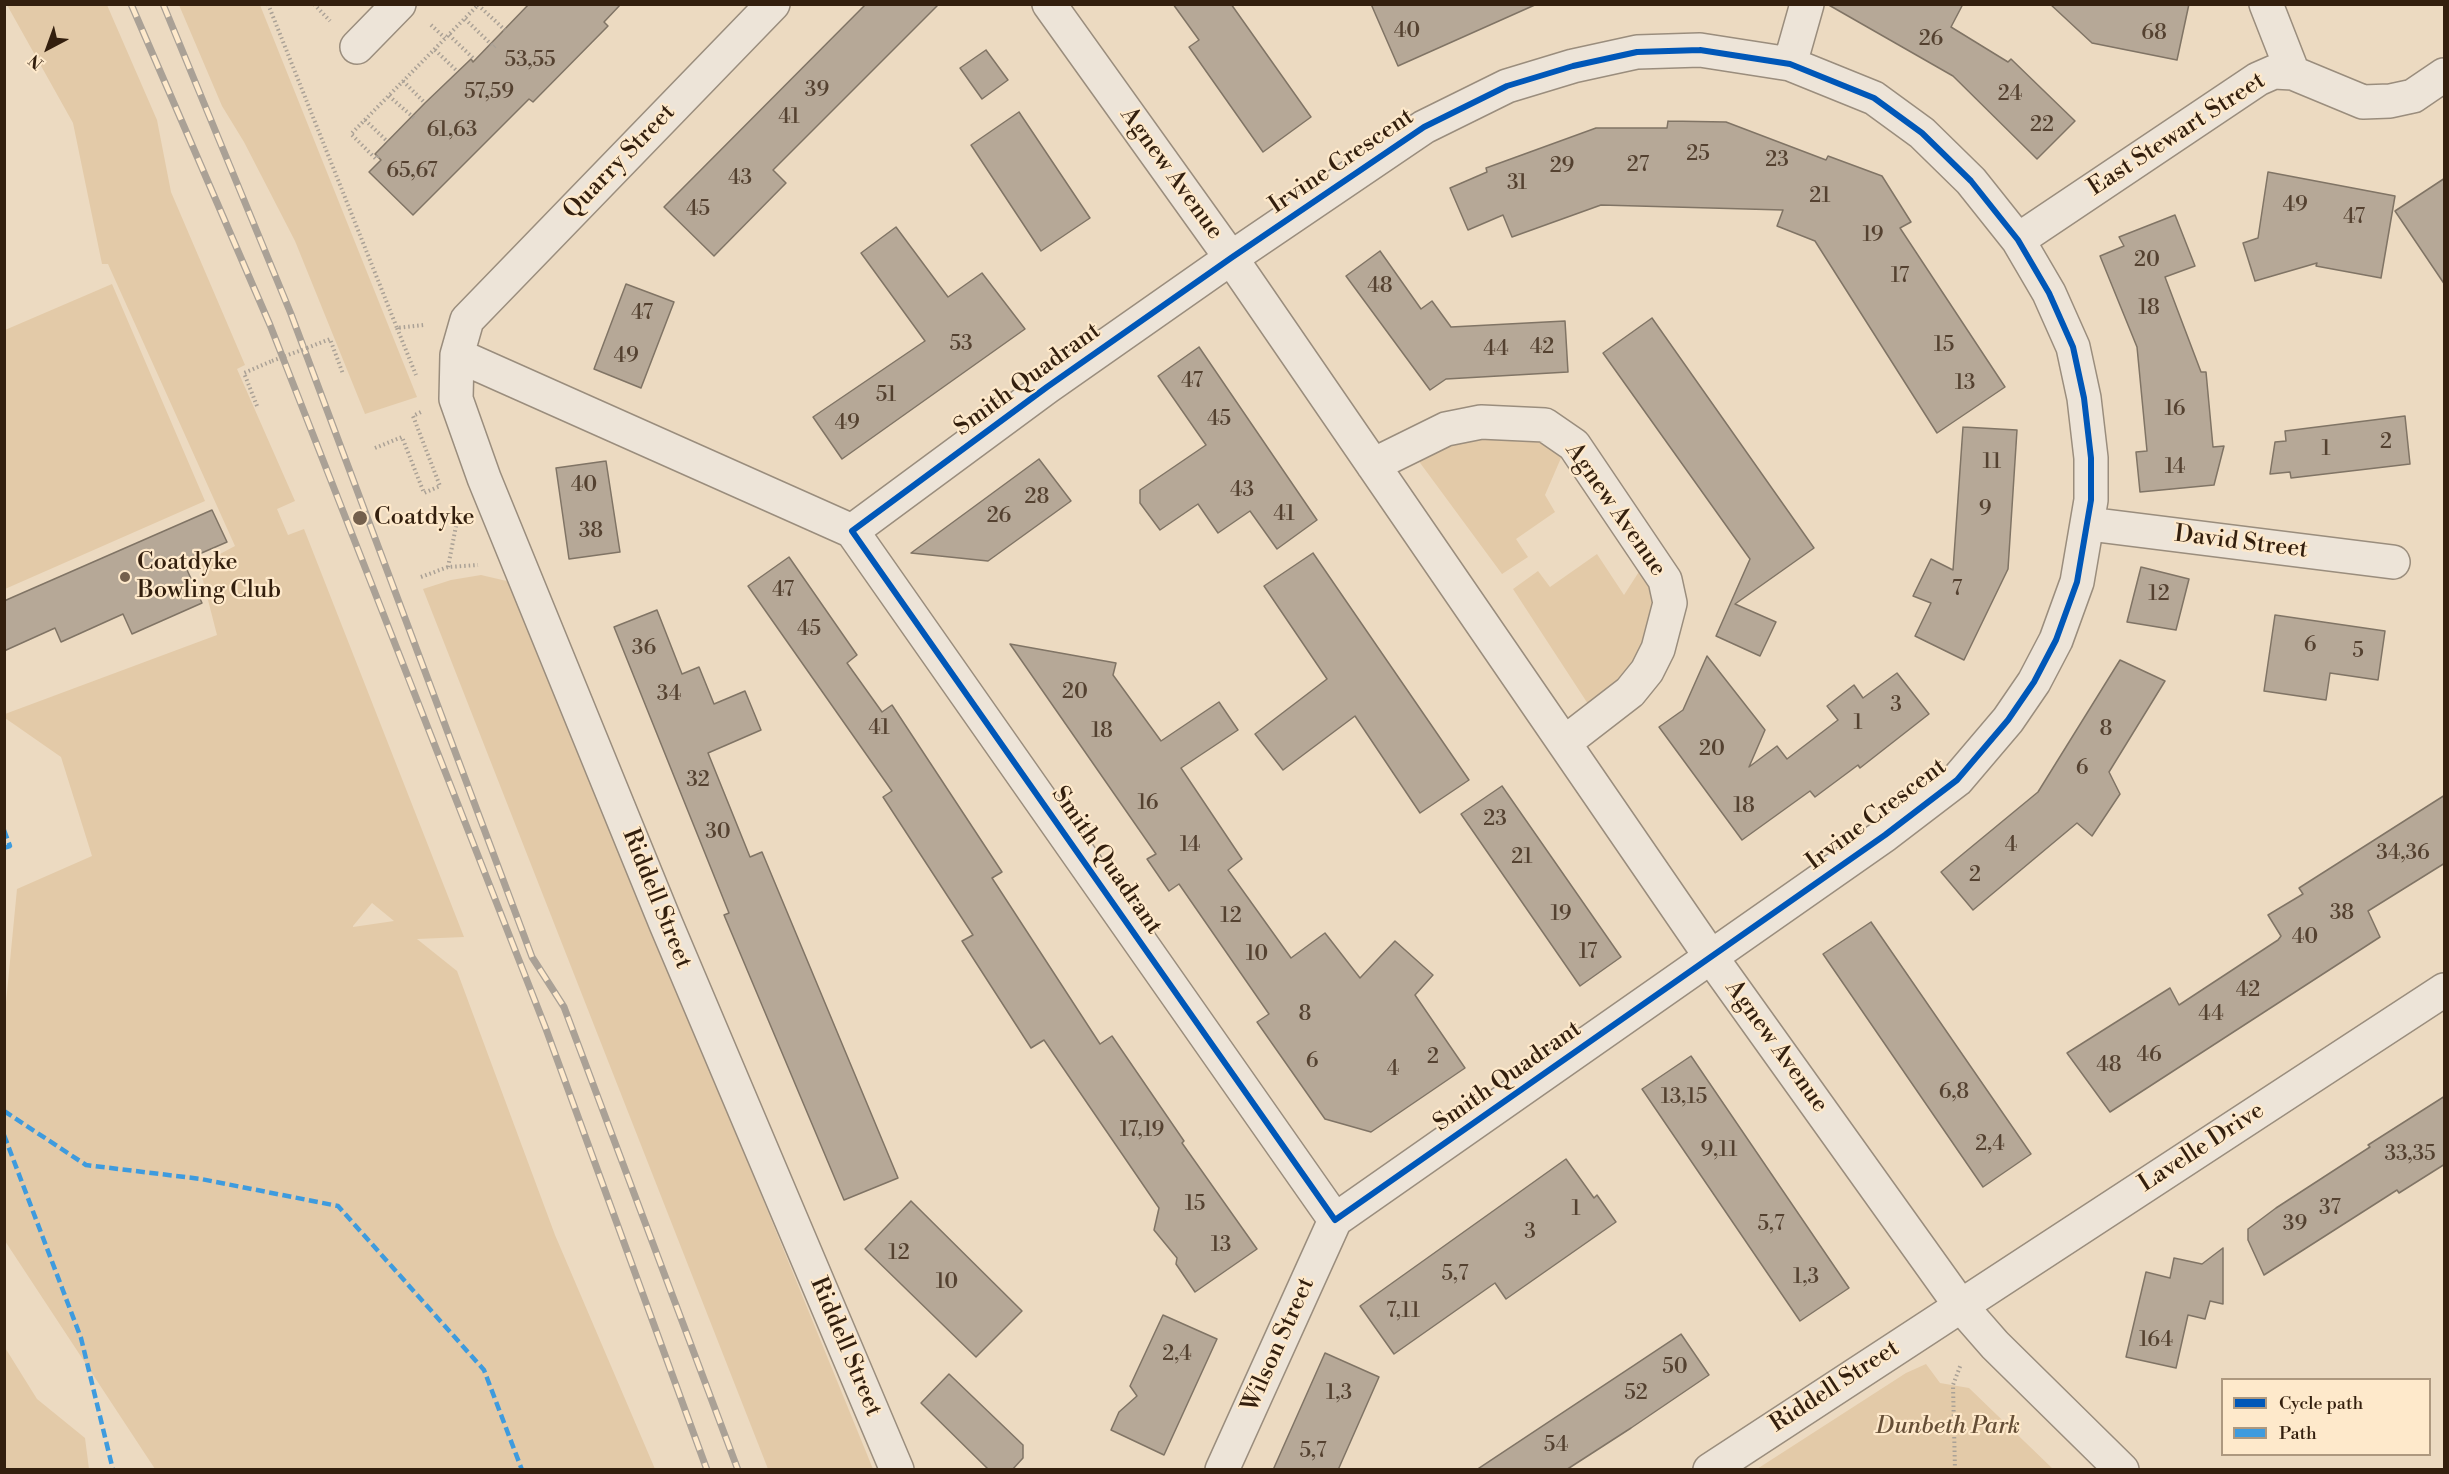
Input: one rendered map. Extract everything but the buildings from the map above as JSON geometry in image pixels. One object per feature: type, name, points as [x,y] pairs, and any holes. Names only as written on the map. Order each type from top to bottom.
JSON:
[{"type":"street","points":[[357,47],[399,4]]},
{"type":"street","name":"Quarry Street","points":[[467,320],[773,4]]},
{"type":"street","name":"Agnew Avenue","points":[[1049,4],[1231,258],[1712,957],[1960,1305],[1995,1345],[2122,1470]]},
{"type":"street","points":[[1790,64],[1807,4]]},
{"type":"street","points":[[2266,4],[2293,73]]},
{"type":"street","name":"Irvine Crescent","points":[[1231,258],[1424,127],[1507,86],[1573,66],[1637,52],[1700,50],[1790,64],[1874,99],[1922,133],[1971,181],[2018,240],[2049,293],[2073,347],[2084,398],[2091,458],[2089,524],[2077,582],[2056,640],[2034,682],[2008,720],[1957,780],[1885,835],[1712,957]]},
{"type":"street","name":"East Stewart Street","points":[[2018,240],[2258,78],[2274,72],[2293,73],[2364,102],[2390,101],[2413,96],[2445,75]]},
{"type":"street","name":"Smith Quadrant","points":[[1231,258],[1047,387],[852,531],[1335,1220],[1712,957]]},
{"type":"street","name":"Riddell Street","points":[[467,320],[458,355],[456,399],[524,576],[666,924],[897,1470]]},
{"type":"street","points":[[458,355],[852,531]]},
{"type":"street","name":"Agnew Avenue","points":[[1373,465],[1446,429],[1481,422],[1545,425],[1574,445],[1665,580],[1670,603],[1658,649],[1647,671],[1630,692],[1564,743]]},
{"type":"street","name":"David Street","points":[[2089,524],[2393,562]]},
{"type":"street","name":"Lavelle Drive","points":[[1960,1305],[2445,990]]},
{"type":"street","name":"Wilson Street","points":[[1222,1470],[1335,1220]]},
{"type":"street","name":"Riddell Street","points":[[1710,1470],[1960,1305]]},
{"type":"path","points":[[268,4],[418,378]]},
{"type":"path","points":[[378,156],[376,159],[351,134],[479,5],[505,30]]},
{"type":"path","points":[[465,19],[495,46]]},
{"type":"path","points":[[449,35],[473,58],[471,60]]},
{"type":"path","points":[[435,50],[456,70]]},
{"type":"path","points":[[403,81],[425,103]]},
{"type":"path","points":[[388,96],[414,118]]},
{"type":"path","points":[[365,120],[388,142]]},
{"type":"path","points":[[397,328],[467,320]]},
{"type":"path","points":[[257,406],[244,373],[330,339],[343,374]]},
{"type":"path","points":[[375,448],[402,437],[424,493],[440,486],[419,432]]},
{"type":"path","points":[[421,577],[448,567],[487,564],[524,576]]},
{"type":"path","points":[[1953,1385],[1954,1470]]},
{"type":"green space","points":[[7,5],[107,5],[157,120],[171,192],[245,365],[237,369],[295,501],[277,509],[288,535],[304,529],[464,937],[417,939],[457,971],[555,1235],[655,1469],[155,1469],[5,1241],[4,1023],[17,889],[92,856],[61,757],[5,718],[5,714],[217,635],[199,565],[235,546],[108,264],[102,264],[73,123]],"holes":[[[372,903],[394,921],[353,927]]]},
{"type":"green space","points":[[179,5],[260,5],[417,397],[365,414],[295,241],[244,142],[222,106]]},
{"type":"green space","points":[[112,284],[205,501],[5,589],[5,330]]},
{"type":"green space","points":[[1543,436],[1564,451],[1545,495],[1555,512],[1516,539],[1528,557],[1502,574],[1415,456],[1453,439]]},
{"type":"green space","points":[[1597,554],[1624,595],[1642,567],[1653,588],[1655,610],[1636,666],[1590,707],[1513,589],[1538,571],[1550,587]]},
{"type":"green space","points":[[481,575],[511,582],[873,1469],[768,1469],[423,589],[451,580]]},
{"type":"green space","points":[[4,1346],[37,1399],[85,1438],[89,1469],[5,1469]]},
{"type":"green space","name":"Dunbeth Park","points":[[1926,1364],[1940,1383],[1969,1388],[2053,1469],[1757,1469],[1906,1373]]},
{"type":"railway","points":[[131,4],[270,325],[546,1029],[707,1470]]},
{"type":"railway","points":[[163,4],[291,314],[532,957],[564,1007],[738,1470]]},
{"type":"marked path","points":[[4,830],[10,846],[4,848]]},
{"type":"marked path","points":[[4,1111],[86,1165],[201,1179],[338,1206],[484,1370],[522,1470]]},
{"type":"marked path","points":[[4,1135],[81,1338],[113,1470]]},
{"type":"cycle path","points":[[1700,50],[1790,64],[1874,98],[1922,133],[1971,181],[2018,240],[2049,293],[2073,347],[2084,398],[2091,458],[2091,500],[2077,582],[2056,640],[2034,682],[2008,720],[1957,780],[1885,835],[1335,1220],[852,531],[1047,387],[1424,127],[1507,86],[1573,66],[1637,52],[1700,50]]},
{"type":"place","name":"Coatdyke","points":[[360,518]]},
{"type":"place","name":"Coatdyke Bowling Club","points":[[125,577]]}]
